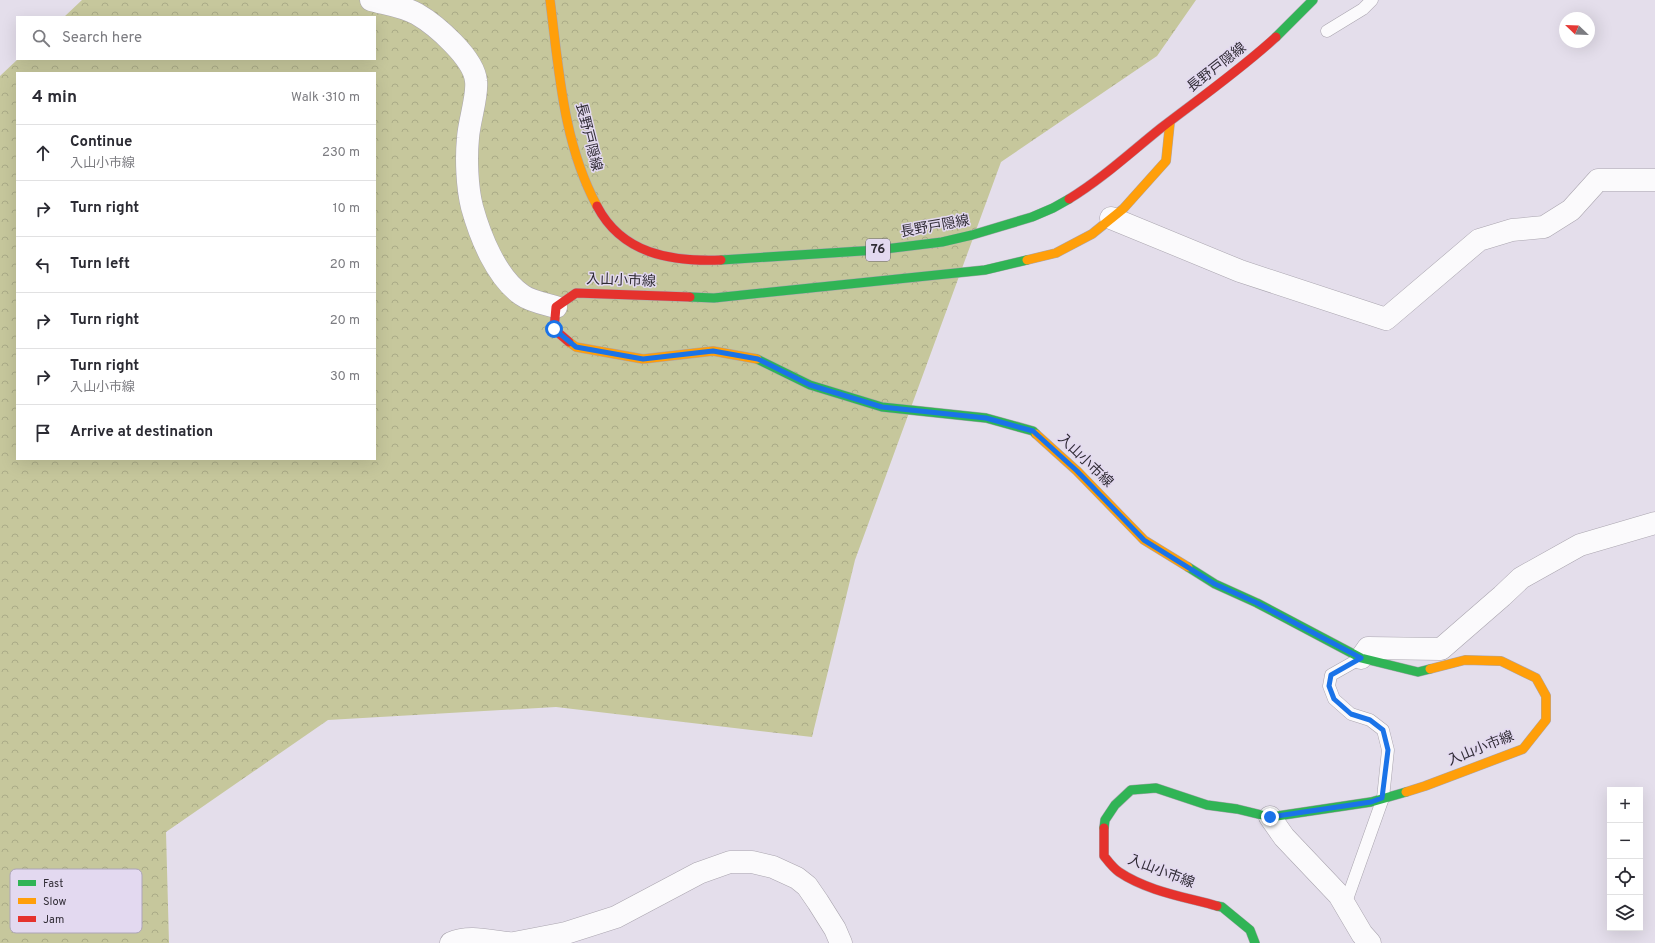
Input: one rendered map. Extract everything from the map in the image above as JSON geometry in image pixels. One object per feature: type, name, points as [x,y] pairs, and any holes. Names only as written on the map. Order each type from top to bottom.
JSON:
[{"type":"main road","name":"長野戸隠線","points":[[550,0],[566,110],[575,156],[594,203],[602,216],[618,235],[638,247],[660,256],[696,260],[867,251],[941,242],[970,236],[1040,215],[1094,182],[1254,58],[1298,17],[1313,0]]},
{"type":"main road","name":"入山小市線","points":[[1170,122],[1166,161],[1123,209],[1092,234],[1056,253],[985,270],[714,298],[576,294],[556,307],[554,329],[576,347],[643,359],[713,351],[758,359],[810,385],[882,407],[986,418],[1033,431],[1077,471],[1144,540],[1215,584],[1257,603],[1361,658],[1418,672],[1465,660],[1501,661],[1536,678],[1546,696],[1546,720],[1523,750],[1425,786],[1371,802],[1270,817],[1207,805],[1156,788],[1131,790],[1115,805],[1105,820],[1103,837],[1104,856],[1117,871],[1133,880],[1171,894],[1222,907],[1250,930],[1254,943]]},
{"type":"street","points":[[371,0],[397,6],[417,14],[440,31],[462,53],[472,70],[476,81],[468,138],[468,178],[472,206],[488,250],[504,279],[522,296],[556,307]]},
{"type":"street","points":[[1111,218],[1240,271],[1386,319],[1479,240],[1512,230],[1544,228],[1571,210],[1598,180],[1655,180]]},
{"type":"street","points":[[1361,658],[1368,648],[1441,650],[1521,578],[1580,544],[1655,524]]},
{"type":"street","points":[[1270,817],[1284,837],[1339,895],[1362,934],[1370,943]]},
{"type":"street","points":[[514,943],[566,933],[616,918],[699,873],[730,862],[752,862],[773,867],[797,878],[807,886],[818,902],[835,929],[841,943]]},
{"type":"street","points":[[451,943],[476,939],[508,943]]},
{"type":"lane","points":[[1327,32],[1363,9],[1372,0]]},
{"type":"lane","points":[[1345,905],[1382,798],[1388,750],[1383,730],[1370,720],[1351,714],[1334,699],[1329,686],[1331,675],[1361,658]]},
{"type":"green space","points":[[82,0],[1196,0],[1157,56],[1001,162],[855,560],[812,737],[556,707],[328,720],[166,832],[169,943],[0,943],[0,76],[17,60],[376,60],[376,16],[65,16]]},
{"type":"traffic: fast","points":[[1276,37],[1313,0]]},
{"type":"traffic: fast","points":[[721,260],[877,250],[942,242],[972,235],[1032,217],[1069,199]]},
{"type":"traffic: fast","points":[[690,297],[714,298],[985,270],[1027,260]]},
{"type":"traffic: fast","points":[[757,359],[810,385],[882,407],[986,418],[1033,431],[1036,434]]},
{"type":"traffic: fast","points":[[1188,567],[1215,584],[1257,603],[1361,658],[1418,672],[1430,669]]},
{"type":"traffic: fast","points":[[1104,828],[1105,820],[1115,805],[1131,790],[1156,788],[1207,805],[1237,809],[1270,817],[1371,802],[1406,792]]},
{"type":"traffic: fast","points":[[1217,906],[1222,907],[1250,930],[1255,943]]},
{"type":"traffic: slow","points":[[550,0],[564,106],[577,157],[597,206]]},
{"type":"traffic: slow","points":[[1027,260],[1056,253],[1092,234],[1123,209],[1166,161],[1170,122]]},
{"type":"traffic: slow","points":[[569,342],[576,347],[643,359],[713,351],[757,359]]},
{"type":"traffic: slow","points":[[1036,434],[1077,471],[1144,540],[1188,567]]},
{"type":"traffic: slow","points":[[1406,792],[1523,749],[1546,720],[1546,696],[1536,678],[1501,661],[1465,660],[1430,669]]},
{"type":"traffic: jam","points":[[1069,199],[1105,174],[1276,37]]},
{"type":"traffic: jam","points":[[597,206],[607,222],[620,235],[634,245],[650,252],[684,259],[721,260]]},
{"type":"traffic: jam","points":[[569,342],[554,329],[556,307],[576,293],[690,297]]},
{"type":"traffic: jam","points":[[1104,828],[1104,856],[1119,872],[1130,879],[1154,889],[1217,906]]},
{"type":"route","points":[[554,329],[576,347],[643,359],[713,351],[758,359],[810,385],[882,407],[986,418],[1033,431],[1077,471],[1144,540],[1215,584],[1257,603],[1361,658],[1331,675],[1329,686],[1334,699],[1351,714],[1370,720],[1383,730],[1388,750],[1382,798],[1371,802],[1270,817]]}]
